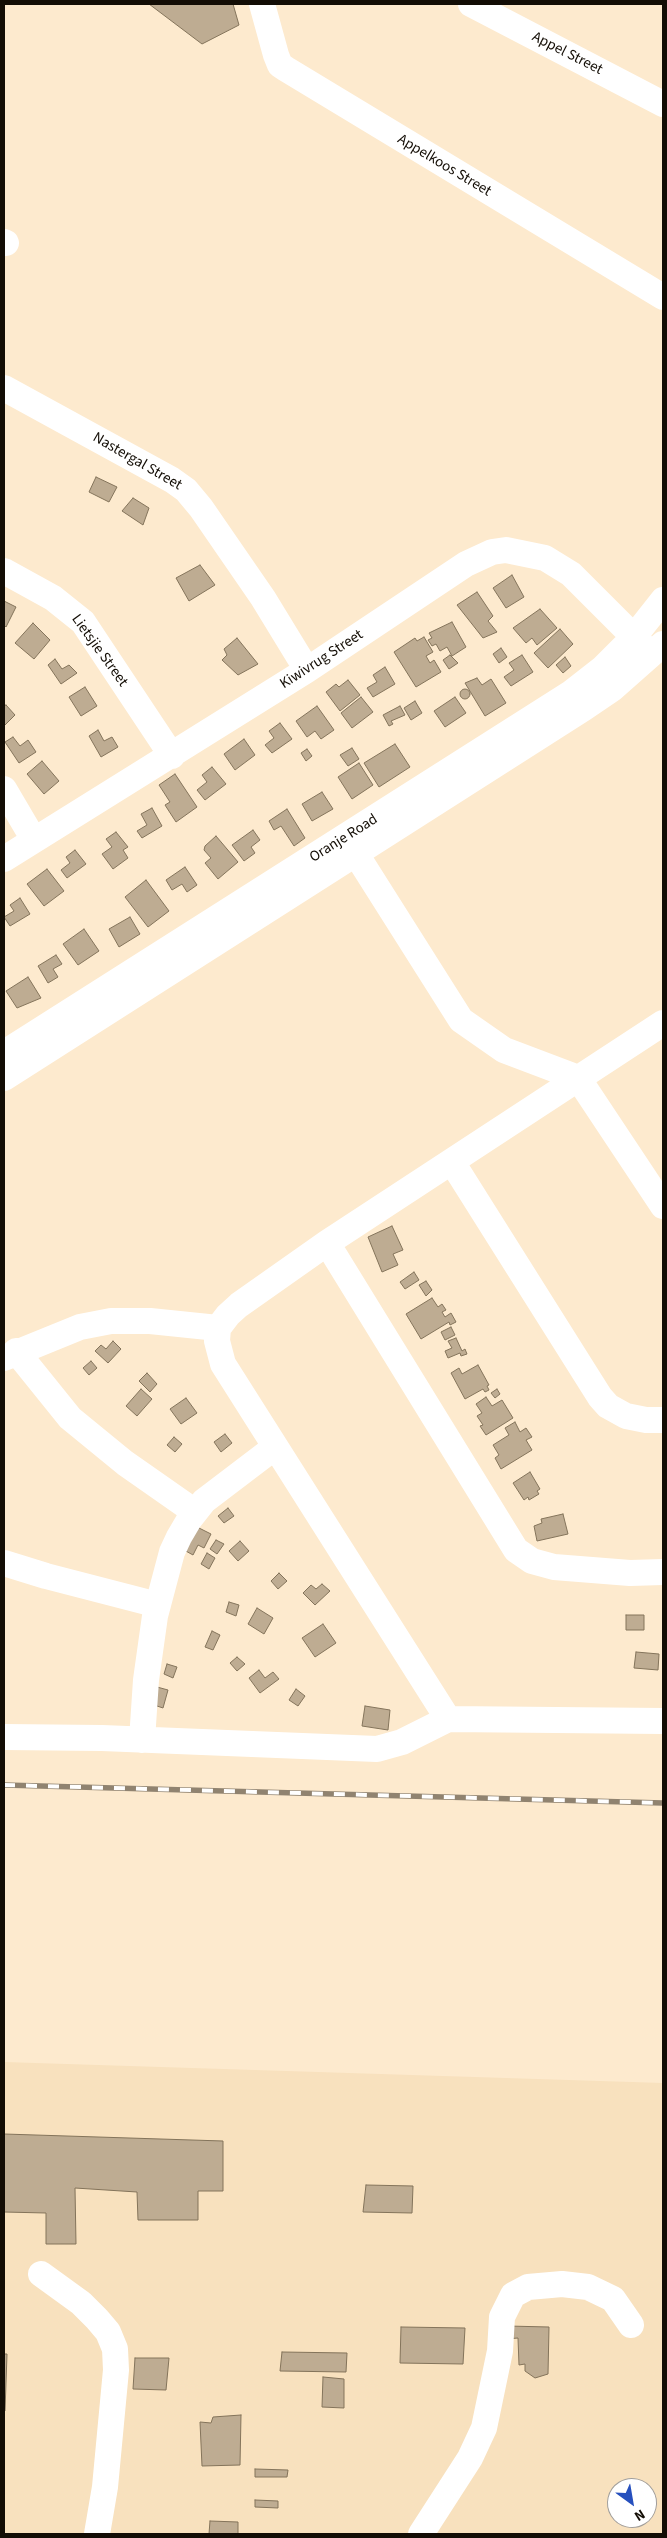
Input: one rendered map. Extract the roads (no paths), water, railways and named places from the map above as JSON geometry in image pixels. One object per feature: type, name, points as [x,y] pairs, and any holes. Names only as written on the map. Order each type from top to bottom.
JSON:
[{"type":"street","name":"Appelkoos Street","points":[[262,4],[276,55],[280,65],[286,70],[663,297]]},
{"type":"street","name":"Appel Street","points":[[471,4],[662,102]]},
{"type":"street","name":"Nastergal Street","points":[[4,388],[172,480],[186,490],[201,508],[263,598],[307,670]]},
{"type":"street","name":"Kiwivrug Street","points":[[4,859],[172,756],[307,670],[466,564],[492,552],[506,550],[545,558],[570,574],[649,646]]},
{"type":"street","name":"Lietsjie Street","points":[[4,571],[53,598],[83,622],[172,756]]},
{"type":"street","name":"Oranje Road","points":[[4,1053],[524,725],[571,693],[603,668],[649,646],[663,600]]},
{"type":"street","points":[[4,1078],[584,708],[649,646]]},
{"type":"street","points":[[4,789],[34,840]]},
{"type":"street","points":[[356,854],[461,1020],[504,1050],[578,1078],[663,1206]]},
{"type":"street","points":[[448,1719],[223,1364],[217,1341],[218,1328],[239,1304],[327,1243],[663,1023]]},
{"type":"street","points":[[452,1162],[600,1397],[608,1406],[626,1416],[646,1420],[663,1420]]},
{"type":"street","points":[[327,1243],[516,1550],[532,1561],[554,1567],[630,1573],[663,1572]]},
{"type":"street","points":[[195,1512],[125,1463],[70,1418],[10,1354],[80,1326],[112,1321],[150,1321],[218,1328]]},
{"type":"street","points":[[142,1740],[146,1680],[158,1605],[172,1552],[188,1520],[195,1512],[222,1486],[276,1447]]},
{"type":"street","points":[[4,1562],[46,1576],[158,1605]]},
{"type":"street","points":[[4,1737],[377,1749],[402,1742],[448,1719],[663,1721]]},
{"type":"street","points":[[41,2274],[81,2303],[97,2319],[108,2332],[115,2349],[116,2370],[105,2487],[97,2534]]},
{"type":"street","points":[[421,2534],[470,2458],[484,2428],[500,2351],[502,2317],[513,2295],[528,2287],[562,2284],[588,2287],[613,2299],[631,2325]]},
{"type":"railway","points":[[4,1785],[663,1803]]}]
